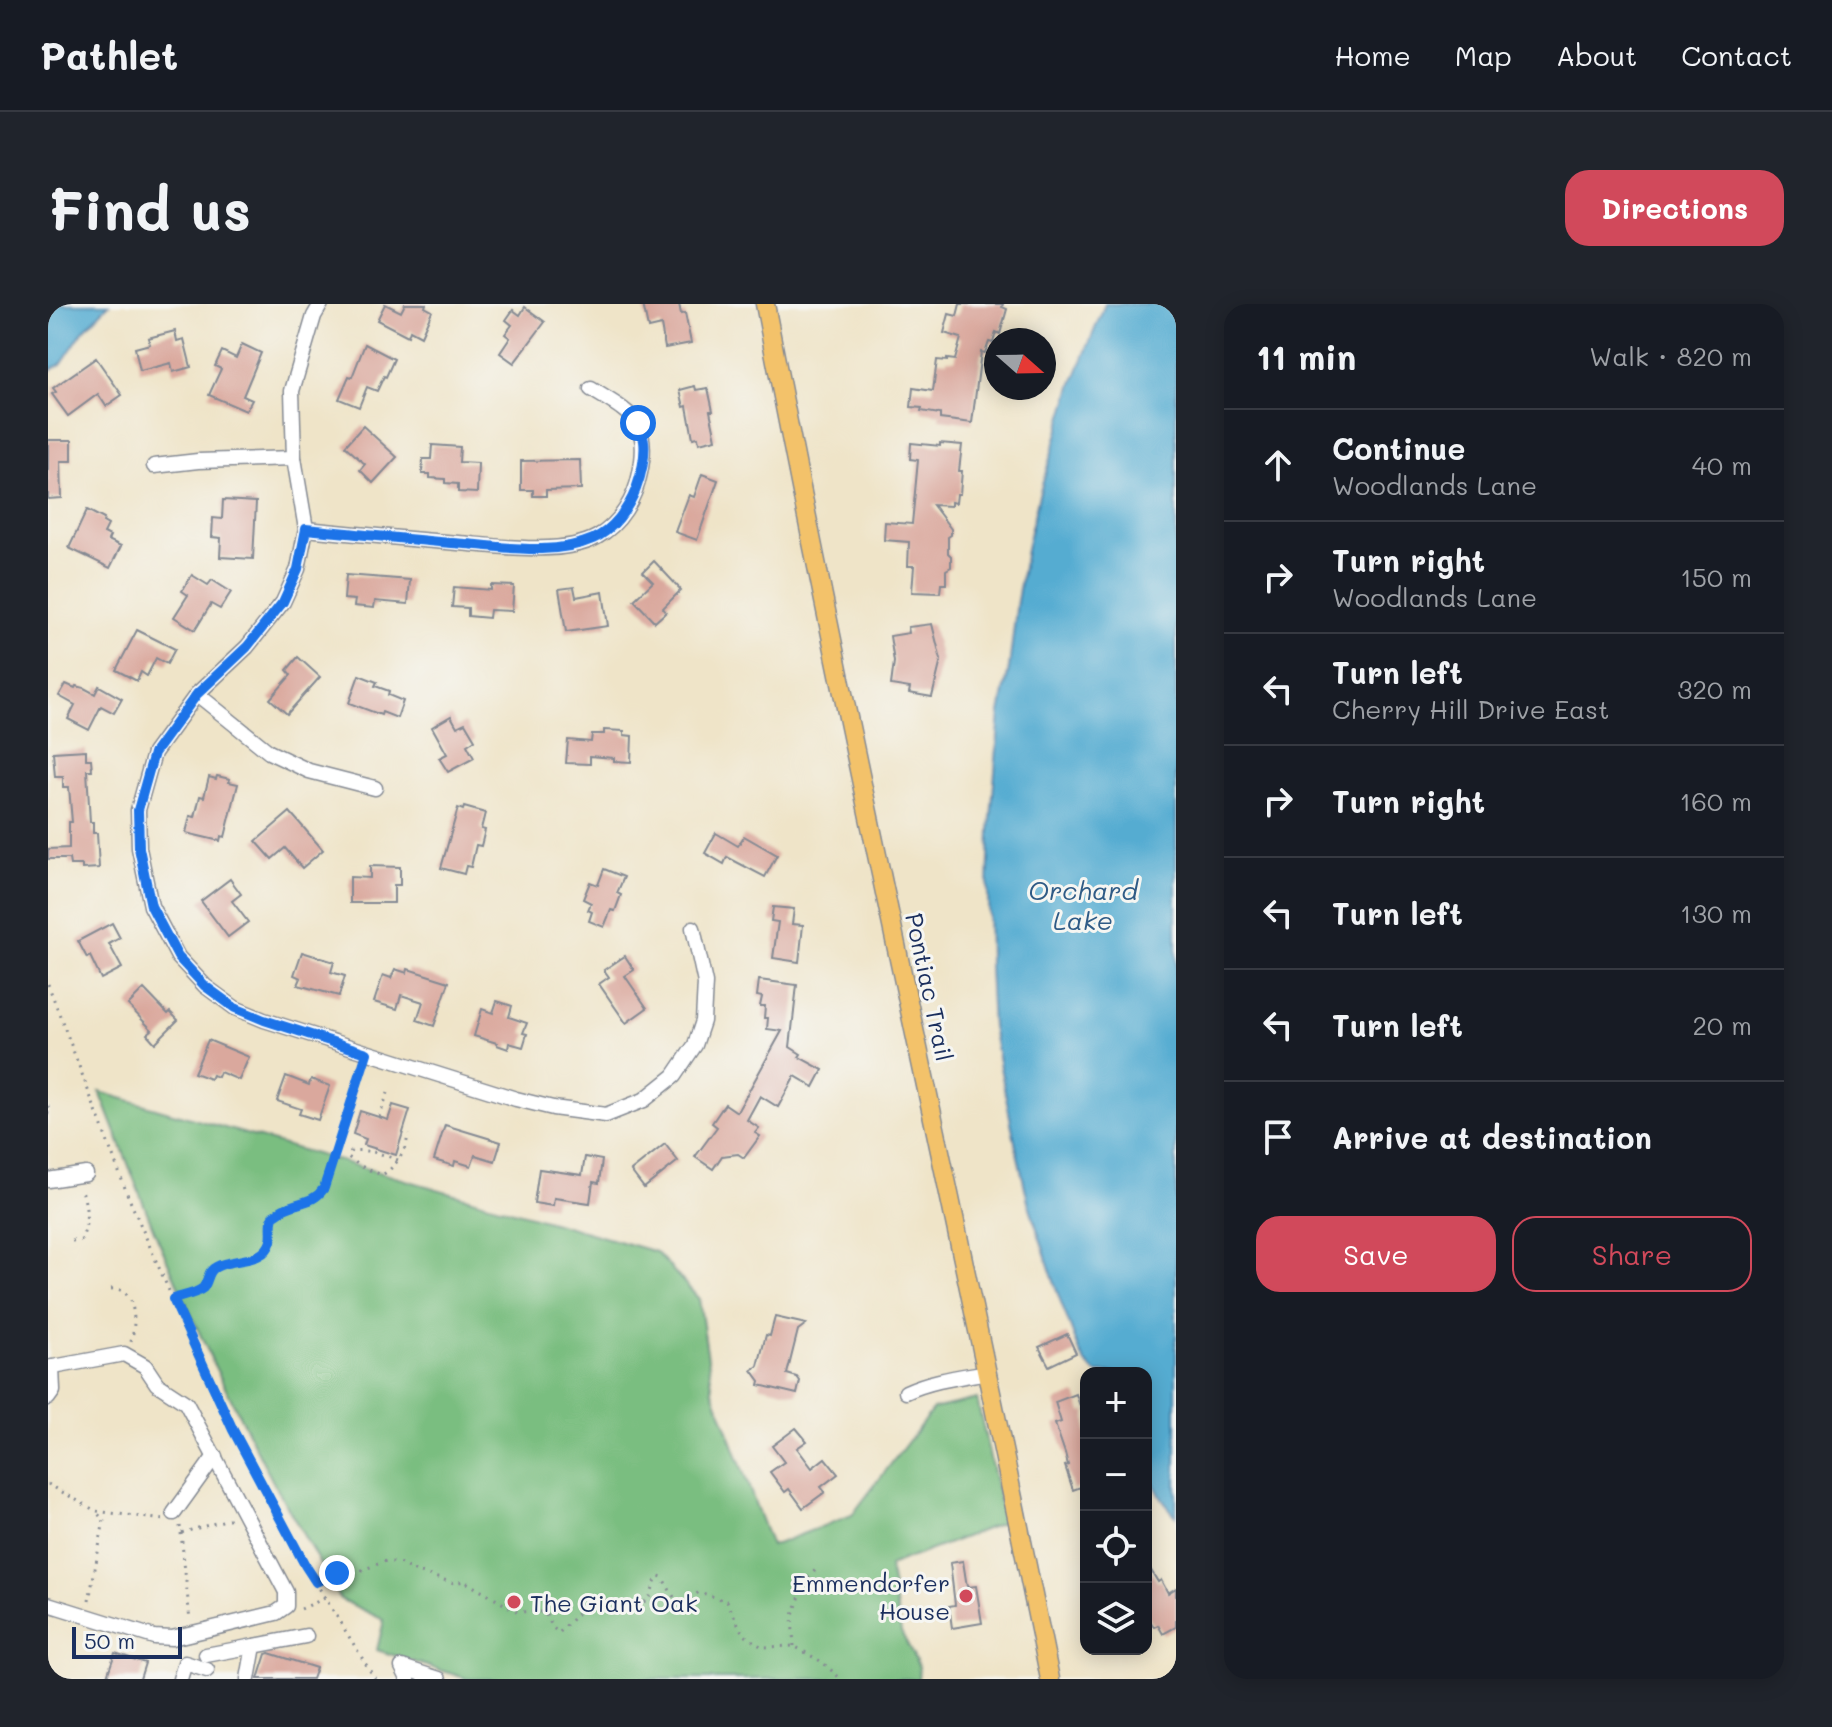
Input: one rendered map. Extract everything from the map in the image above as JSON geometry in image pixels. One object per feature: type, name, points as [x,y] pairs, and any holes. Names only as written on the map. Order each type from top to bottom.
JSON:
[{"type":"main road","name":"Pontiac Trail","points":[[765,304],[1050,1679]]},
{"type":"street","points":[[321,304],[314,316],[292,391],[294,458],[306,529],[298,569],[283,602],[247,647],[197,694],[154,753],[138,810],[139,848],[151,906],[178,957],[205,986],[235,1008],[281,1026],[516,1099],[606,1115],[644,1100],[674,1076],[695,1045],[703,1021],[705,983],[693,928]]},
{"type":"street","points":[[306,529],[528,548],[572,546],[595,538],[630,505],[638,483],[644,442],[638,423],[629,412],[591,389]]},
{"type":"street","points":[[154,466],[198,461],[294,458]]},
{"type":"street","points":[[197,694],[269,752],[309,771],[375,788]]},
{"type":"street","points":[[48,1180],[82,1174]]},
{"type":"street","points":[[48,1398],[53,1391],[50,1368],[124,1354],[145,1366],[157,1384],[186,1403],[286,1592],[286,1606],[281,1611],[172,1638],[154,1637],[48,1604]]},
{"type":"street","points":[[906,1392],[955,1377],[988,1372]]},
{"type":"street","points":[[173,1519],[215,1456]]},
{"type":"street","points":[[180,1679],[185,1663],[206,1663],[254,1646],[306,1636]]},
{"type":"street","points":[[248,1679],[254,1646]]},
{"type":"street","points":[[408,1679],[402,1667],[439,1679]]},
{"type":"path","points":[[48,984],[128,1196],[233,1430],[325,1598],[375,1679]]},
{"type":"path","points":[[173,1299],[199,1291],[209,1272],[218,1265],[261,1254],[271,1240],[273,1216],[284,1209],[314,1200],[319,1195],[324,1188],[367,1053]]},
{"type":"path","points":[[379,1117],[388,1093]]},
{"type":"path","points":[[48,1106],[48,1113]]},
{"type":"path","points":[[398,1160],[371,1149],[351,1151],[348,1157],[382,1175],[398,1160],[408,1142],[408,1134]]},
{"type":"path","points":[[72,1241],[81,1240],[86,1225],[82,1174]]},
{"type":"path","points":[[111,1289],[117,1288],[123,1292],[134,1318],[132,1339],[124,1354]]},
{"type":"path","points":[[48,1484],[96,1511],[104,1520],[86,1616]]},
{"type":"path","points":[[96,1511],[173,1519],[181,1533],[191,1634]]},
{"type":"path","points":[[181,1533],[244,1514]]},
{"type":"path","points":[[316,1582],[344,1569],[362,1570],[386,1561],[402,1564],[411,1570],[454,1583],[464,1581],[516,1611],[537,1610],[545,1613],[559,1633],[577,1614],[595,1603],[607,1599],[624,1604],[647,1601],[659,1576],[682,1605],[699,1592],[727,1601],[743,1634],[762,1647],[794,1646],[822,1662],[841,1679]]},
{"type":"path","points":[[794,1646],[792,1618],[801,1587],[817,1568]]},
{"type":"path","points":[[281,1611],[294,1611],[325,1598]]},
{"type":"green space","points":[[100,1092],[656,1252],[699,1299],[713,1391],[771,1546],[852,1515],[933,1409],[977,1399],[1004,1522],[889,1566],[901,1632],[919,1666],[918,1679],[468,1679],[377,1650],[384,1620],[340,1599],[272,1480],[184,1299]]},
{"type":"water","points":[[48,304],[109,304],[84,330],[61,364],[48,371]]},
{"type":"water","name":"Orchard Lake","points":[[1105,304],[1176,304],[1176,1516],[1152,1481],[1152,1367],[1090,1367],[1081,1355],[1059,1297],[1028,1201],[992,1027],[988,889],[1000,713],[1027,544],[1072,386]]},
{"type":"building","points":[[385,304],[401,312],[405,304],[426,304],[425,307],[432,311],[421,336],[410,330],[408,336],[377,320]]},
{"type":"building","points":[[643,304],[679,304],[681,314],[685,313],[691,343],[665,348],[661,325],[648,328]]},
{"type":"building","points":[[960,304],[1003,304],[1002,307],[1007,309],[1002,328],[984,328],[984,353],[981,352],[972,423],[940,419],[940,414],[911,407],[913,388],[933,391],[937,360],[955,360],[961,338],[944,333],[949,314],[957,316]]},
{"type":"building","points":[[525,307],[545,322],[514,363],[500,353],[510,338],[505,334],[512,325],[506,320],[513,310],[520,315]]},
{"type":"building","points":[[175,331],[177,341],[184,339],[191,367],[173,372],[171,363],[140,371],[135,348],[150,344],[148,338]]},
{"type":"building","points":[[242,344],[261,353],[243,396],[252,400],[246,411],[209,395],[221,369],[215,366],[222,351],[236,358]]},
{"type":"building","points":[[365,344],[394,359],[377,391],[367,387],[359,407],[339,399]]},
{"type":"building","points":[[96,358],[122,395],[106,406],[98,394],[68,416],[52,394],[56,392],[53,388]]},
{"type":"building","points":[[695,386],[696,390],[708,388],[716,439],[699,443],[698,437],[693,438],[687,406],[684,407],[680,390]]},
{"type":"building","points":[[363,426],[397,457],[373,483],[360,470],[365,464],[345,446]]},
{"type":"building","points":[[48,440],[72,440],[72,461],[61,461],[62,498],[48,499]]},
{"type":"building","points":[[911,443],[962,445],[960,494],[957,494],[956,503],[951,502],[951,506],[933,505],[951,529],[948,553],[951,567],[946,570],[946,584],[941,584],[940,593],[912,592],[914,566],[908,566],[909,542],[884,540],[885,522],[912,524],[918,460],[910,459]]},
{"type":"building","points":[[432,445],[460,447],[459,462],[478,463],[477,493],[458,492],[458,484],[445,483],[445,479],[422,474],[423,459],[431,459]]},
{"type":"building","points":[[580,460],[581,489],[546,490],[546,496],[533,496],[533,490],[521,490],[521,461]]},
{"type":"building","points":[[702,474],[718,480],[697,540],[675,532],[689,495],[694,497]]},
{"type":"building","points":[[223,500],[256,502],[253,559],[220,557],[221,538],[212,537],[213,518],[222,519]]},
{"type":"building","points":[[87,510],[104,519],[103,522],[108,525],[104,533],[110,536],[108,540],[121,546],[110,568],[69,548]]},
{"type":"building","points":[[654,561],[681,590],[663,608],[666,612],[655,622],[634,600],[653,582],[643,572]]},
{"type":"building","points":[[192,575],[208,585],[212,580],[231,592],[220,609],[211,604],[195,630],[174,617],[188,595],[182,591]]},
{"type":"building","points":[[346,575],[410,580],[408,604],[375,601],[374,608],[354,606],[355,600],[344,599]]},
{"type":"building","points":[[491,585],[514,586],[512,611],[490,610],[489,618],[468,616],[468,608],[452,607],[454,587],[491,590]]},
{"type":"building","points":[[574,587],[576,597],[603,592],[608,626],[566,632],[559,589]]},
{"type":"building","points":[[932,624],[941,660],[932,697],[909,693],[910,688],[891,685],[894,662],[890,636],[909,633],[908,627]]},
{"type":"building","points":[[137,630],[175,649],[167,664],[156,658],[147,676],[141,672],[137,681],[116,670]]},
{"type":"building","points":[[298,657],[320,677],[287,714],[270,699],[291,675],[287,670]]},
{"type":"building","points":[[359,675],[377,682],[375,686],[403,701],[397,718],[349,703]]},
{"type":"building","points":[[66,684],[95,694],[99,686],[122,699],[114,713],[101,706],[89,730],[68,719],[75,705],[59,696]]},
{"type":"building","points":[[451,716],[457,727],[465,723],[475,740],[467,745],[474,758],[448,772],[439,758],[447,754],[432,727]]},
{"type":"building","points":[[604,730],[624,731],[624,735],[632,736],[631,762],[590,756],[590,764],[566,763],[568,740],[591,742],[592,734],[604,734]]},
{"type":"building","points":[[86,750],[86,759],[91,759],[92,770],[87,770],[90,822],[93,822],[93,833],[97,833],[99,868],[82,869],[82,865],[70,865],[69,859],[48,859],[48,849],[69,848],[69,822],[72,822],[69,787],[63,787],[63,777],[55,777],[53,752]]},
{"type":"building","points":[[217,776],[238,784],[225,837],[221,836],[220,841],[186,833],[190,816],[195,817],[200,796],[204,797],[209,777],[216,779]]},
{"type":"building","points":[[464,807],[485,813],[481,829],[485,830],[481,846],[476,845],[471,867],[466,866],[464,874],[441,868],[458,808],[463,810]]},
{"type":"building","points":[[290,812],[323,850],[302,868],[285,848],[272,859],[256,841]]},
{"type":"building","points":[[716,833],[738,846],[744,836],[777,855],[765,877],[727,857],[724,864],[705,853]]},
{"type":"building","points":[[370,866],[400,867],[400,885],[394,885],[394,903],[350,903],[350,877],[370,878]]},
{"type":"building","points":[[604,869],[624,877],[617,893],[621,895],[615,911],[611,910],[604,927],[589,921],[591,903],[583,899],[590,882],[598,885]]},
{"type":"building","points":[[230,879],[241,894],[232,901],[248,922],[228,937],[201,901]]},
{"type":"building","points":[[773,907],[794,909],[792,924],[803,925],[799,962],[773,958],[778,922],[771,921]]},
{"type":"building","points":[[112,923],[120,938],[109,944],[122,968],[101,979],[90,956],[87,958],[78,941]]},
{"type":"building","points":[[302,952],[334,962],[331,972],[345,976],[339,996],[298,985],[301,978],[294,975]]},
{"type":"building","points":[[625,956],[634,970],[625,976],[647,1008],[626,1023],[599,984],[609,977],[604,970]]},
{"type":"building","points":[[395,969],[407,973],[408,969],[449,982],[434,1026],[417,1020],[423,1002],[401,995],[397,1009],[374,1002],[383,975],[391,978]]},
{"type":"building","points":[[759,980],[797,985],[790,1047],[801,1054],[799,1057],[823,1070],[814,1087],[795,1076],[778,1107],[760,1096],[747,1120],[759,1128],[755,1133],[760,1136],[744,1158],[738,1154],[722,1156],[713,1169],[695,1157],[717,1127],[712,1123],[725,1104],[737,1112],[782,1031],[767,1029],[765,1006],[760,1006],[762,997],[757,996]]},
{"type":"building","points":[[144,989],[178,1020],[155,1043],[147,1034],[152,1030],[128,1005]]},
{"type":"building","points":[[497,1001],[512,1006],[509,1017],[527,1023],[523,1047],[509,1043],[508,1049],[474,1036],[482,1009],[493,1013]]},
{"type":"building","points":[[208,1040],[249,1057],[239,1080],[220,1072],[218,1077],[212,1075],[210,1079],[194,1073]]},
{"type":"building","points":[[286,1076],[309,1085],[311,1079],[330,1086],[318,1120],[299,1114],[301,1109],[277,1101]]},
{"type":"building","points":[[393,1105],[410,1110],[396,1155],[364,1145],[366,1139],[353,1134],[360,1111],[388,1120]]},
{"type":"building","points":[[445,1125],[501,1142],[495,1161],[475,1155],[471,1166],[455,1161],[454,1166],[434,1160]]},
{"type":"building","points":[[665,1144],[678,1161],[644,1188],[631,1171]]},
{"type":"building","points":[[585,1157],[602,1160],[599,1183],[593,1182],[590,1203],[554,1198],[553,1206],[534,1203],[539,1169],[582,1175]]},
{"type":"building","points":[[775,1317],[806,1324],[798,1330],[787,1374],[800,1381],[797,1394],[759,1385],[760,1381],[752,1370],[758,1366],[766,1335],[770,1336]]},
{"type":"building","points":[[1067,1334],[1076,1353],[1049,1366],[1039,1347]]},
{"type":"building","points":[[1076,1394],[1080,1406],[1080,1487],[1073,1490],[1055,1424],[1061,1422],[1055,1402]]},
{"type":"building","points":[[796,1428],[807,1441],[797,1448],[812,1468],[825,1458],[838,1474],[821,1487],[825,1492],[803,1508],[789,1489],[785,1492],[770,1472],[784,1462],[772,1446]]},
{"type":"building","name":"Emmendorfer House","points":[[963,1561],[967,1587],[976,1586],[982,1623],[952,1628],[949,1606],[955,1605],[950,1563]]},
{"type":"building","points":[[1152,1572],[1168,1593],[1176,1588],[1176,1627],[1163,1634],[1158,1625],[1154,1627]]},
{"type":"building","points":[[115,1653],[145,1663],[140,1679],[106,1679]]},
{"type":"building","points":[[269,1653],[316,1668],[312,1679],[258,1679]]},
{"type":"place","name":"Emmendorfer House","points":[[966,1596]]},
{"type":"place","name":"The Giant Oak","points":[[514,1602]]},
{"type":"route","points":[[337,1573],[316,1582],[305,1565],[233,1430],[173,1299],[199,1291],[209,1272],[218,1265],[261,1254],[271,1240],[273,1216],[284,1209],[314,1200],[319,1195],[324,1188],[367,1053],[264,1020],[235,1008],[205,986],[178,957],[151,906],[139,848],[138,810],[154,753],[197,694],[247,647],[283,602],[298,569],[306,529],[528,548],[572,546],[595,538],[630,505],[642,464],[644,442],[638,423]]}]
